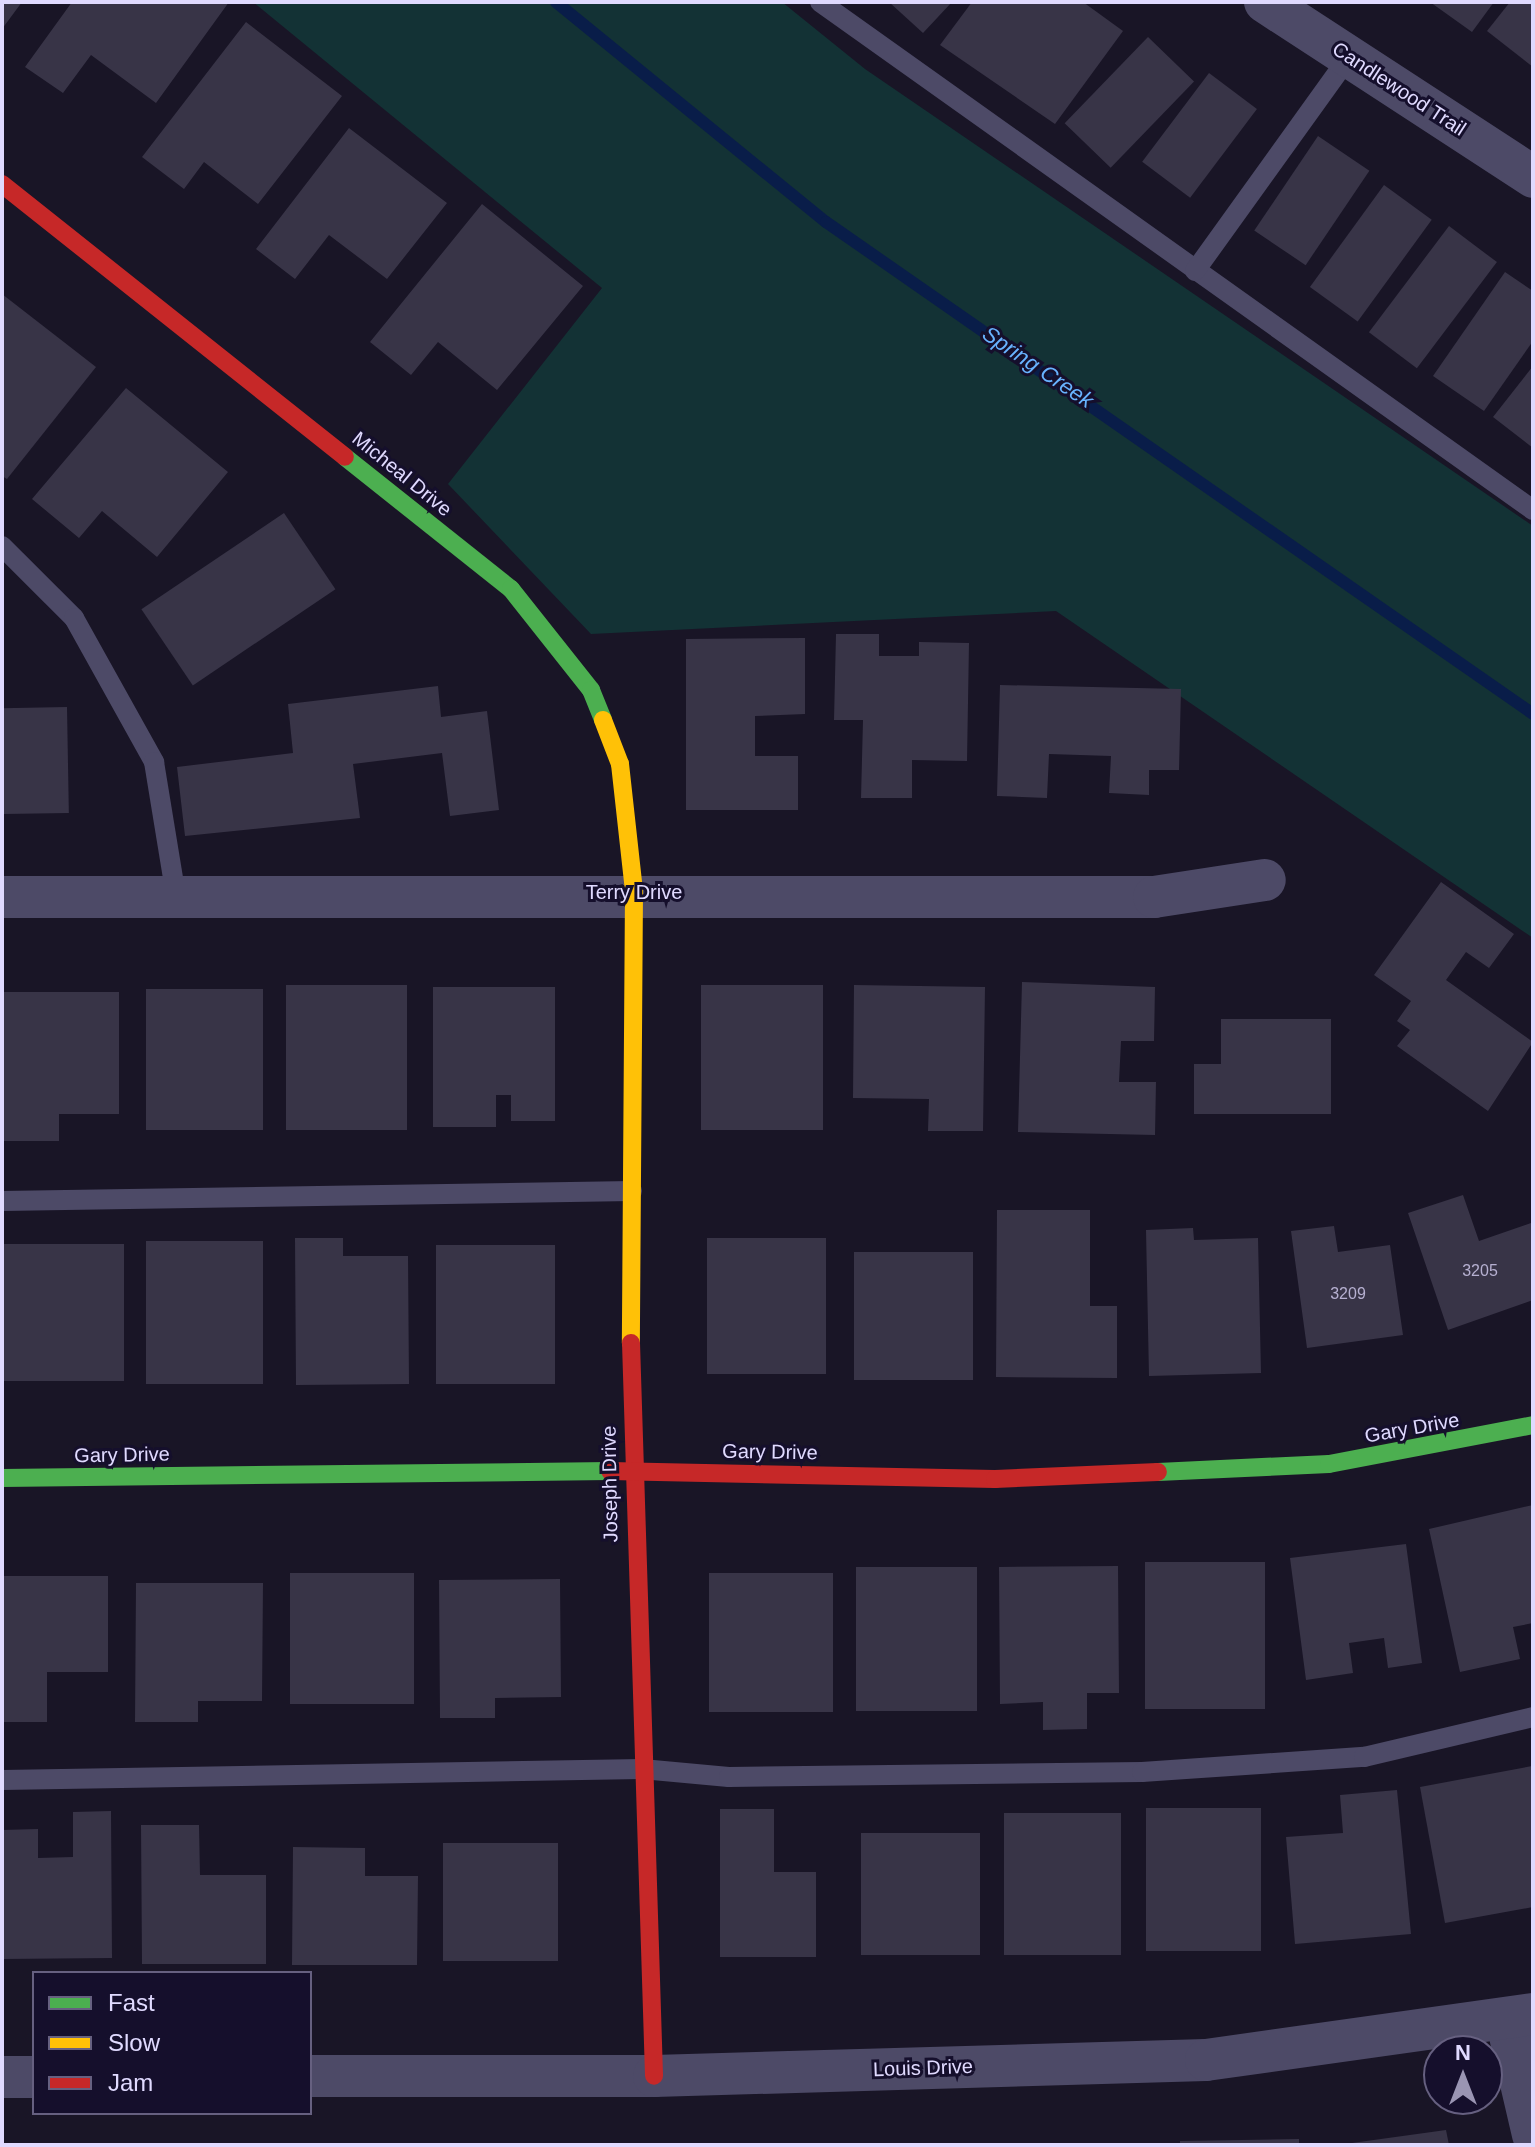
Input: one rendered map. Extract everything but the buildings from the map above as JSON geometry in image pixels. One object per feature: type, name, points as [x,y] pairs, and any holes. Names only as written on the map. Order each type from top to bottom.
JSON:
[{"type":"street","name":"Candlewood Trail","points":[[1265,2],[1533,177]]},
{"type":"street","name":"Micheal Drive","points":[[2,184],[511,589],[540,620],[591,690],[620,764],[634,891]]},
{"type":"street","name":"Terry Drive","points":[[2,897],[634,891],[1154,897],[1265,880]]},
{"type":"street","name":"Joseph Drive","points":[[634,891],[630,1471],[654,2076]]},
{"type":"street","name":"Gary Drive","points":[[2,1478],[630,1471],[995,1479],[1329,1464],[1533,1425]]},
{"type":"street","name":"Louis Drive","points":[[312,2076],[654,2076],[1206,2060],[1520,2018]]},
{"type":"street","points":[[1520,2018],[1533,2135]]},
{"type":"street","points":[[2,2077],[32,2077]]},
{"type":"lane","points":[[820,2],[1533,510]]},
{"type":"lane","points":[[1195,271],[1349,57]]},
{"type":"lane","points":[[2,546],[74,618],[154,762],[176,896]]},
{"type":"lane","points":[[2,1201],[632,1191]]},
{"type":"lane","points":[[2,1780],[642,1769],[729,1777],[1142,1772],[1364,1757],[1533,1717]]},
{"type":"green space","points":[[253,2],[782,2],[865,69],[1533,526],[1533,938],[1056,611],[591,634],[448,484],[602,288]]},
{"type":"waterway","name":"Spring Creek","points":[[556,2],[826,222],[1533,714]]},
{"type":"traffic: fast","points":[[345,457],[511,589],[591,690],[603,720]]},
{"type":"traffic: fast","points":[[1158,1472],[1329,1464],[1533,1425]]},
{"type":"traffic: fast","points":[[2,1478],[610,1471]]},
{"type":"traffic: slow","points":[[603,720],[620,764],[634,891],[631,1343]]},
{"type":"traffic: jam","points":[[2,184],[345,457]]},
{"type":"traffic: jam","points":[[631,1343],[654,2076]]},
{"type":"traffic: jam","points":[[610,1471],[995,1479],[1158,1472]]}]
